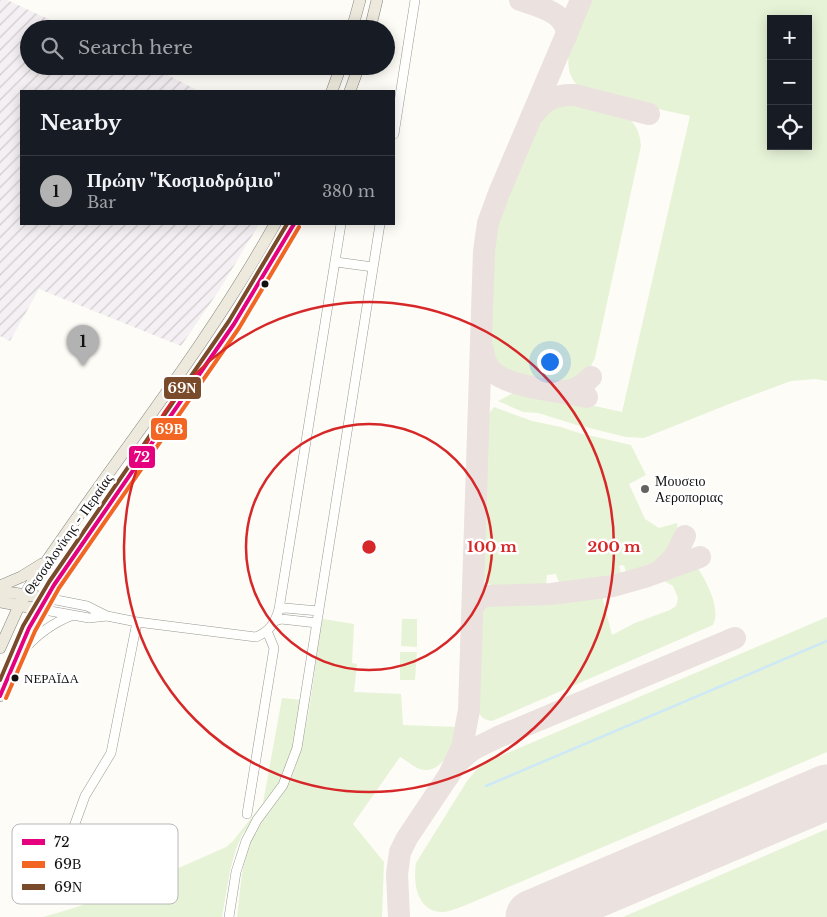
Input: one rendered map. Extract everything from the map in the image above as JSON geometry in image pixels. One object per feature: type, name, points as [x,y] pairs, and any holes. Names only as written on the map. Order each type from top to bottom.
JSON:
[{"type":"main road","points":[[354,20],[360,0]]},
{"type":"main road","points":[[372,20],[377,0]]},
{"type":"main road","points":[[332,90],[338,75]]},
{"type":"main road","points":[[350,90],[355,75]]},
{"type":"main road","name":"Θεσσαλονίκης - Περαίας","points":[[0,648],[19,606],[47,560],[210,330],[240,284],[274,225]]},
{"type":"main road","name":"Θεσσαλονίκης - Περαίας","points":[[0,696],[39,609],[234,324],[293,225]]},
{"type":"main road","points":[[0,586],[21,577],[47,560]]},
{"type":"main road","points":[[0,590],[46,598]]},
{"type":"main road","points":[[0,602],[39,609]]},
{"type":"street","points":[[395,128],[415,0]]},
{"type":"street","points":[[46,598],[87,606],[107,616],[137,622],[256,637],[267,632],[275,621],[279,609],[341,225]]},
{"type":"street","points":[[229,917],[236,872],[246,841],[256,820],[283,785],[294,760],[301,730],[380,225]]},
{"type":"street","points":[[336,262],[373,267]]},
{"type":"street","points":[[39,609],[89,618],[107,616]]},
{"type":"street","points":[[279,609],[319,611]]},
{"type":"street","points":[[11,668],[36,637],[73,614]]},
{"type":"street","points":[[275,621],[281,619],[317,623]]},
{"type":"street","points":[[75,824],[86,796],[111,753],[137,622]]},
{"type":"street","points":[[247,814],[274,648],[267,632]]},
{"type":"shaded area","points":[[0,0],[7,0],[50,20],[20,20],[20,75],[168,75],[197,90],[20,90],[20,225],[258,225],[220,289],[181,346],[39,289],[10,341],[0,336]]},
{"type":"green space","points":[[590,0],[827,0],[827,381],[816,379],[791,381],[644,438],[626,437],[538,413],[523,412],[498,401],[517,391],[526,391],[622,412],[690,116],[589,94],[577,85],[570,75],[568,63],[573,37]]},
{"type":"green space","points":[[567,102],[615,112],[628,118],[637,129],[641,146],[595,358],[580,379],[572,383],[553,384],[505,372],[495,361],[489,343],[493,239],[497,219],[538,123],[551,110]]},
{"type":"green space","points":[[494,407],[532,421],[631,445],[646,475],[629,484],[645,519],[659,528],[677,523],[676,535],[662,559],[654,566],[629,574],[626,572],[624,565],[619,566],[621,573],[615,579],[570,586],[564,586],[560,583],[556,574],[547,575],[546,585],[529,591],[500,589],[482,578],[486,425],[488,415]]},
{"type":"green space","points":[[695,564],[714,602],[715,618],[713,625],[492,721],[480,715],[477,710],[480,604],[488,600],[557,597],[601,592],[612,635],[676,606],[678,598],[673,586],[661,579],[661,574]]},
{"type":"green space","points":[[827,617],[827,752],[456,909],[439,912],[425,906],[416,886],[416,863],[467,781],[486,762]]},
{"type":"green space","points":[[323,619],[354,624],[352,663],[357,664],[354,692],[401,694],[403,725],[457,727],[454,741],[443,761],[431,769],[424,770],[418,768],[400,757],[353,824],[384,862],[382,917],[237,917],[245,858],[252,835],[261,818],[282,793],[294,771],[308,716],[321,622]]},
{"type":"green space","points":[[402,619],[417,619],[417,647],[401,646]]},
{"type":"green space","points":[[400,652],[417,652],[415,680],[400,680]]},
{"type":"green space","points":[[282,698],[302,700],[298,733],[283,779],[242,835],[236,849],[222,917],[43,917],[87,904],[178,904],[178,868],[226,847],[263,803]]},
{"type":"green space","points":[[827,829],[827,917],[623,917]]},
{"type":"waterway","points":[[486,786],[827,641]]},
{"type":"taxiway","points":[[520,0],[543,8],[558,16],[566,29],[566,37]]},
{"type":"taxiway","points":[[448,777],[462,747],[469,710],[484,251],[488,223],[581,0]]},
{"type":"taxiway","points":[[535,113],[552,98],[575,95],[649,114]]},
{"type":"taxiway","points":[[483,350],[488,366],[499,377],[523,385],[587,397]]},
{"type":"taxiway","points":[[560,391],[569,391],[577,388],[591,377]]},
{"type":"taxiway","points":[[661,570],[675,556],[685,536]]},
{"type":"taxiway","points":[[473,608],[477,601],[485,596],[551,594],[613,586],[645,577],[700,557]]},
{"type":"taxiway","points":[[399,917],[397,874],[400,852],[407,838],[457,763],[472,750],[498,737],[735,638]]},
{"type":"runway","points":[[533,917],[827,792]]},
{"type":"transit line","name":"69Ν","points":[[0,680],[23,626],[49,582],[229,321],[286,225]]},
{"type":"transit line","name":"72","points":[[0,696],[29,628],[54,585],[234,324],[293,225]]},
{"type":"transit line","name":"69Β","points":[[6,698],[35,631],[59,588],[239,328],[299,227]]},
{"type":"place","name":"Πρώην \"Κοσμοδρόμιο\"","points":[[83,366]]},
{"type":"place","name":"Μουσειο Αεροποριας","points":[[645,489]]},
{"type":"place","name":"ΝΕΡΑΪΔΑ","points":[[15,678]]}]
